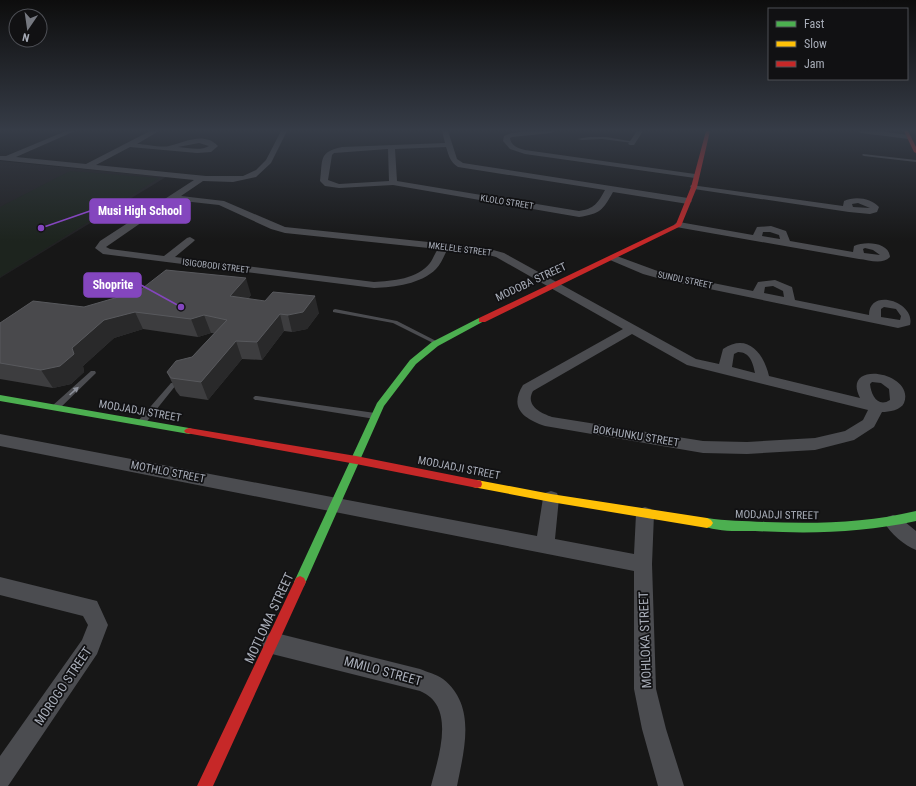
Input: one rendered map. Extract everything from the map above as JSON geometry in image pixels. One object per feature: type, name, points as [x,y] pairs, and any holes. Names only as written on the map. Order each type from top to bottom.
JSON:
[{"type":"street","points":[[106,168],[233,179],[254,175],[262,168]]},
{"type":"street","name":"KLOLO STREET","points":[[326,168],[324,181],[328,184],[339,186],[393,183],[579,214],[590,213],[598,210],[610,190]]},
{"type":"street","points":[[392,168],[393,183]]},
{"type":"street","points":[[477,168],[610,190],[688,201]]},
{"type":"street","points":[[633,168],[695,176]]},
{"type":"street","points":[[697,168],[694,187],[679,225],[859,256]]},
{"type":"street","name":"ISIGOBODI STREET","points":[[203,177],[103,243],[100,248],[107,252],[165,260],[374,285],[392,284],[422,273],[433,266],[444,247]]},
{"type":"street","points":[[694,187],[849,209]]},
{"type":"street","name":"MKELELE STREET","points":[[172,197],[221,203],[274,227],[285,230],[486,251],[500,255],[555,284],[684,358],[700,364],[877,407]]},
{"type":"street","name":"MODOBA STREET","points":[[356,460],[380,405],[413,362],[436,343],[555,284],[614,258],[679,225]]},
{"type":"street","points":[[165,260],[190,240]]},
{"type":"street","name":"SUNDU STREET","points":[[614,258],[661,276],[875,319]]},
{"type":"street","points":[[758,296],[759,288],[762,284],[775,283],[788,289],[790,302]]},
{"type":"street","name":"BOKHUNKU STREET","points":[[632,329],[528,388],[524,394],[523,401],[525,406],[532,414],[540,419],[550,422],[703,447],[747,448],[816,444],[849,436],[869,423],[877,407]]},
{"type":"street","points":[[725,370],[728,352],[733,348],[741,348],[753,352],[757,356],[760,362],[763,379]]},
{"type":"street","name":"MODJADJI STREET","points":[[0,398],[356,460],[551,498],[721,525],[808,529],[893,522],[916,516]]},
{"type":"street","name":"MOTHLO STREET","points":[[0,440],[644,564]]},
{"type":"street","name":"MOTLOMA STREET","points":[[205,786],[356,460]]},
{"type":"street","points":[[545,544],[551,498]]},
{"type":"street","name":"MOHLOKA STREET","points":[[645,514],[645,689],[654,729],[671,786]]},
{"type":"street","points":[[893,522],[916,542]]},
{"type":"street","name":"MOROGO STREET","points":[[0,586],[90,608],[98,625],[90,648],[0,777]]},
{"type":"street","name":"MMILO STREET","points":[[272,643],[420,680],[436,687],[449,701],[455,717],[455,735],[444,786]]},
{"type":"lane","points":[[335,311],[381,318],[395,322],[436,343]]},
{"type":"lane","points":[[54,408],[93,373]]},
{"type":"lane","points":[[141,423],[173,385]]},
{"type":"lane","points":[[257,398],[375,416]]},
{"type":"shaded area","points":[[0,168],[69,168],[166,177],[0,278]]},
{"type":"shaded area","points":[[70,171],[159,178],[0,277],[0,207]]},
{"type":"building","points":[[166,270],[246,278],[230,296],[265,301],[273,292],[315,296],[303,312],[288,315],[280,314],[257,342],[236,341],[201,382],[171,378],[167,372],[176,361],[192,357],[227,320],[204,315],[191,319],[135,312],[104,320],[72,348],[74,354],[60,366],[41,370],[0,363],[0,323],[33,301],[84,307],[139,291]]},
{"type":"traffic: fast","points":[[300,582],[380,405],[413,362],[435,344],[482,320]]},
{"type":"traffic: fast","points":[[0,398],[189,431]]},
{"type":"traffic: fast","points":[[707,523],[721,525],[819,528],[868,525],[916,516]]},
{"type":"traffic: slow","points":[[477,484],[551,498],[707,523]]},
{"type":"traffic: jam","points":[[482,320],[679,225],[694,187],[699,168]]},
{"type":"traffic: jam","points":[[189,431],[356,460],[477,484]]},
{"type":"traffic: jam","points":[[205,786],[300,582]]},
{"type":"place","name":"Musi High School","points":[[41,228]]},
{"type":"place","name":"Shoprite","points":[[181,307]]}]
